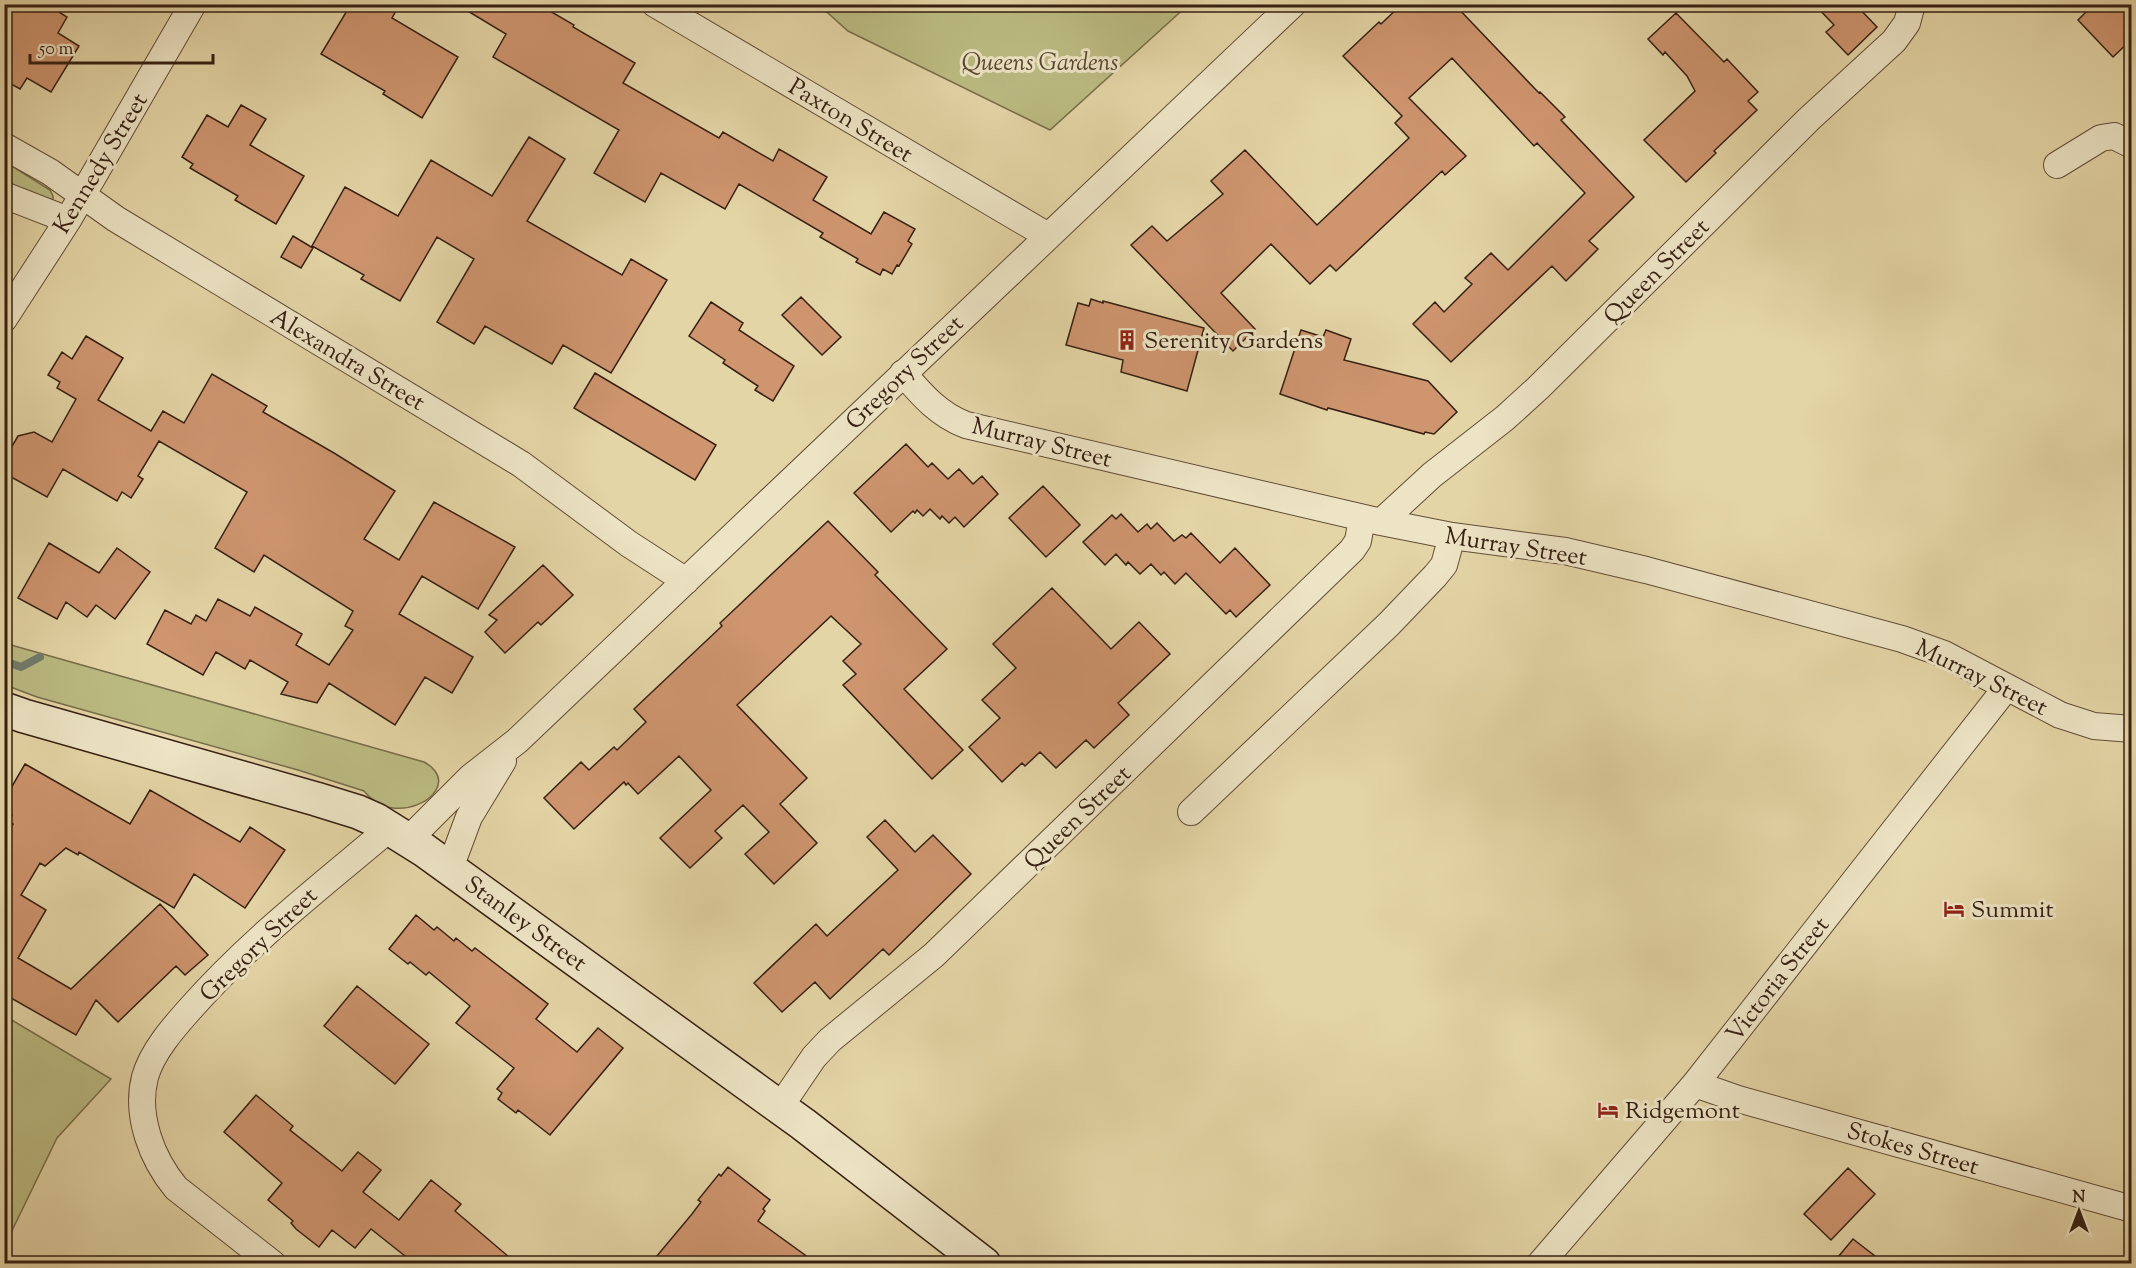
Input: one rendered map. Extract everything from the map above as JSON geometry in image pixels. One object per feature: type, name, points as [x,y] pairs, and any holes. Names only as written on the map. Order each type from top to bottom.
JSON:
[{"type":"main road","name":"Stanley Street","points":[[4,709],[358,812],[399,834],[450,868],[780,1107],[984,1263]]},
{"type":"street","name":"Kennedy Street","points":[[4,319],[68,220],[193,4]]},
{"type":"street","name":"Paxton Street","points":[[655,4],[1047,236]]},
{"type":"street","name":"Gregory Street","points":[[273,1263],[176,1188],[157,1161],[147,1135],[143,1105],[145,1078],[152,1061],[171,1032],[212,984],[276,923],[399,834],[517,741],[1293,4]]},
{"type":"street","name":"Queen Street","points":[[780,1107],[814,1057],[830,1040],[934,955],[1352,550],[1371,520],[1505,418],[1538,388],[1809,119],[1894,42],[1907,23],[1912,4]]},
{"type":"street","points":[[2057,165],[2093,142],[2108,136],[2121,138],[2132,145]]},
{"type":"street","name":"Alexandra Street","points":[[4,146],[50,172],[116,219],[521,464],[629,544],[686,581]]},
{"type":"street","points":[[4,195],[68,220]]},
{"type":"street","name":"Murray Street","points":[[903,373],[934,407],[949,418],[966,425],[1371,520],[1452,536],[1565,551],[1596,558],[1902,639],[1944,654],[2060,715],[2094,726],[2132,729]]},
{"type":"street","points":[[1191,812],[1389,624],[1435,576],[1444,565],[1452,536]]},
{"type":"street","name":"Victoria Street","points":[[1540,1263],[1695,1084],[2006,688]]},
{"type":"street","name":"Gregory Street","points":[[450,868],[474,807],[490,779],[517,741]]},
{"type":"street","name":"Stokes Street","points":[[1695,1084],[1738,1099],[2132,1209]]},
{"type":"green space","name":"Queens Gardens","points":[[819,5],[1188,5],[1050,130],[848,31]]},
{"type":"green space","points":[[4,161],[50,190],[53,200],[5,187]]},
{"type":"green space","points":[[4,643],[424,762],[435,771],[439,781],[436,790],[429,798],[418,805],[404,808],[390,807],[376,802],[364,791],[298,770],[37,697],[5,685]]},
{"type":"green space","points":[[5,1016],[111,1079],[57,1138],[5,1245]]},
{"type":"building","points":[[4,4],[46,4],[67,17],[58,33],[79,46],[51,92],[27,78],[20,89],[4,80]]},
{"type":"building","points":[[351,4],[400,4],[392,18],[458,57],[422,118],[383,94],[385,91],[321,54]]},
{"type":"building","points":[[456,4],[538,4],[635,63],[623,83],[719,138],[723,132],[773,161],[779,149],[827,177],[813,200],[871,234],[884,212],[915,229],[908,241],[912,244],[892,274],[883,269],[880,275],[856,262],[858,259],[820,237],[823,233],[739,184],[725,209],[661,173],[645,202],[594,173],[619,130],[493,57],[506,34]]},
{"type":"building","points":[[1402,4],[1454,4],[1565,117],[1561,120],[1634,197],[1589,241],[1598,249],[1566,281],[1552,266],[1451,362],[1413,324],[1435,302],[1444,312],[1472,284],[1465,278],[1491,253],[1508,270],[1585,193],[1537,143],[1534,146],[1452,58],[1409,98],[1466,156],[1445,175],[1442,171],[1336,271],[1330,265],[1310,284],[1271,244],[1221,293],[1255,329],[1233,351],[1131,245],[1152,226],[1167,241],[1223,194],[1211,181],[1245,150],[1317,225],[1409,138],[1395,123],[1402,116],[1343,56]]},
{"type":"building","points":[[1814,4],[1855,4],[1877,27],[1848,55],[1826,32],[1834,25]]},
{"type":"building","points":[[2094,4],[2132,4],[2132,39],[2113,57],[2078,20]]},
{"type":"building","points":[[1676,13],[1724,62],[1727,59],[1758,92],[1748,101],[1757,110],[1714,151],[1716,153],[1686,182],[1644,140],[1695,91],[1687,76],[1665,52],[1663,55],[1648,39]]},
{"type":"building","points":[[241,105],[266,119],[250,145],[304,176],[276,224],[235,200],[238,196],[190,168],[193,164],[182,157],[207,115],[228,127]]},
{"type":"building","points":[[529,137],[565,159],[527,221],[622,275],[631,259],[667,280],[611,373],[563,345],[552,364],[485,326],[474,344],[437,322],[474,259],[437,237],[400,301],[361,279],[364,275],[312,246],[345,187],[398,216],[431,160],[492,196]]},
{"type":"building","points":[[293,236],[313,248],[301,268],[281,257]]},
{"type":"building","points":[[801,297],[841,337],[822,355],[782,315]]},
{"type":"building","name":"Serenity Gardens","points":[[1091,299],[1204,328],[1187,391],[1121,372],[1123,360],[1066,345],[1078,303],[1089,306]]},
{"type":"building","points":[[711,302],[743,323],[739,330],[794,366],[773,401],[755,390],[758,386],[723,363],[725,360],[689,336]]},
{"type":"building","points":[[1301,330],[1323,337],[1326,330],[1351,339],[1344,360],[1428,381],[1457,412],[1434,434],[1425,432],[1424,434],[1328,408],[1327,410],[1280,394]]},
{"type":"building","points":[[86,336],[123,358],[98,400],[151,431],[163,411],[184,423],[212,374],[267,406],[263,412],[395,491],[364,539],[399,560],[434,502],[515,547],[478,609],[422,576],[399,614],[473,657],[452,693],[425,677],[395,725],[329,683],[317,703],[281,694],[288,682],[250,660],[245,669],[216,652],[203,675],[147,644],[165,610],[191,624],[196,615],[206,621],[218,599],[250,616],[255,607],[302,634],[296,645],[329,665],[353,630],[345,626],[353,611],[264,555],[254,572],[215,548],[247,492],[159,441],[138,476],[143,479],[131,498],[122,492],[117,501],[63,469],[47,497],[4,473],[4,460],[18,436],[34,432],[52,442],[76,399],[57,388],[60,382],[48,375],[62,352],[72,359]]},
{"type":"building","points":[[595,373],[716,445],[695,480],[574,408]]},
{"type":"building","points":[[906,444],[928,467],[932,463],[948,479],[959,469],[973,484],[982,476],[998,494],[964,527],[955,517],[949,523],[942,516],[940,519],[930,509],[923,516],[917,510],[915,513],[913,511],[891,532],[854,493]]},
{"type":"building","points":[[1043,486],[1080,525],[1046,557],[1009,518]]},
{"type":"building","points":[[1121,514],[1138,532],[1147,524],[1151,529],[1157,523],[1174,541],[1182,535],[1186,538],[1191,533],[1220,563],[1235,548],[1270,585],[1236,617],[1230,610],[1226,614],[1186,573],[1175,584],[1164,572],[1161,575],[1151,564],[1140,574],[1128,562],[1126,565],[1116,554],[1105,565],[1083,542],[1112,515],[1116,519]]},
{"type":"building","points":[[828,521],[878,572],[875,575],[947,649],[904,689],[963,750],[932,779],[843,685],[856,674],[843,661],[861,644],[831,616],[737,705],[807,778],[780,804],[817,843],[774,884],[745,854],[769,832],[743,805],[715,831],[722,838],[690,868],[660,838],[711,790],[679,756],[638,794],[628,783],[626,785],[624,782],[574,829],[544,798],[581,762],[589,770],[614,747],[617,750],[646,722],[634,709],[722,626],[720,623]]},
{"type":"building","points":[[49,543],[99,573],[117,548],[150,572],[115,619],[96,605],[87,617],[66,602],[57,619],[18,598]]},
{"type":"building","points":[[543,565],[573,595],[541,625],[538,622],[505,653],[485,632],[497,620],[489,615]]},
{"type":"building","points":[[1052,588],[1111,649],[1139,622],[1170,654],[1118,703],[1129,715],[1094,748],[1086,740],[1056,768],[1040,752],[1025,766],[1022,763],[1002,782],[969,747],[1000,718],[982,700],[1016,668],[993,644]]},
{"type":"building","points":[[25,764],[130,824],[150,790],[240,842],[250,827],[285,850],[245,908],[194,874],[174,908],[79,852],[78,855],[66,848],[45,866],[40,863],[21,895],[46,910],[18,958],[71,989],[160,904],[208,955],[185,975],[176,966],[118,1022],[96,1000],[76,1035],[4,994],[4,839],[13,824],[9,822],[12,815],[4,810],[4,800]]},
{"type":"building","points":[[885,820],[915,852],[933,835],[971,874],[889,955],[883,949],[830,999],[815,982],[782,1012],[754,983],[816,924],[827,936],[898,870],[867,837]]},
{"type":"building","points":[[416,915],[434,930],[437,927],[454,941],[456,938],[472,951],[475,948],[548,1004],[536,1019],[577,1052],[598,1028],[623,1048],[550,1135],[518,1110],[516,1113],[498,1099],[502,1093],[497,1089],[514,1068],[456,1023],[470,1006],[429,972],[426,975],[389,949]]},
{"type":"building","points":[[357,986],[429,1044],[395,1084],[324,1026]]},
{"type":"building","points":[[256,1095],[293,1126],[290,1130],[342,1171],[358,1152],[381,1170],[363,1192],[399,1220],[431,1180],[461,1204],[455,1211],[516,1263],[399,1263],[405,1256],[371,1229],[355,1248],[332,1230],[319,1247],[296,1229],[291,1223],[293,1221],[268,1200],[282,1183],[224,1132]]},
{"type":"building","points":[[728,1167],[770,1200],[758,1221],[816,1263],[651,1263],[701,1202],[698,1200],[719,1174],[721,1176]]},
{"type":"building","points":[[1848,1168],[1875,1194],[1831,1240],[1804,1214]]},
{"type":"building","points":[[1853,1239],[1884,1263],[1833,1263]]},
{"type":"waterway","points":[[4,661],[21,667],[40,657]]},
{"type":"place","name":"Serenity Gardens","points":[[1127,340]]},
{"type":"place","name":"Summit","points":[[1954,909]]},
{"type":"place","name":"Ridgemont","points":[[1608,1110]]}]
